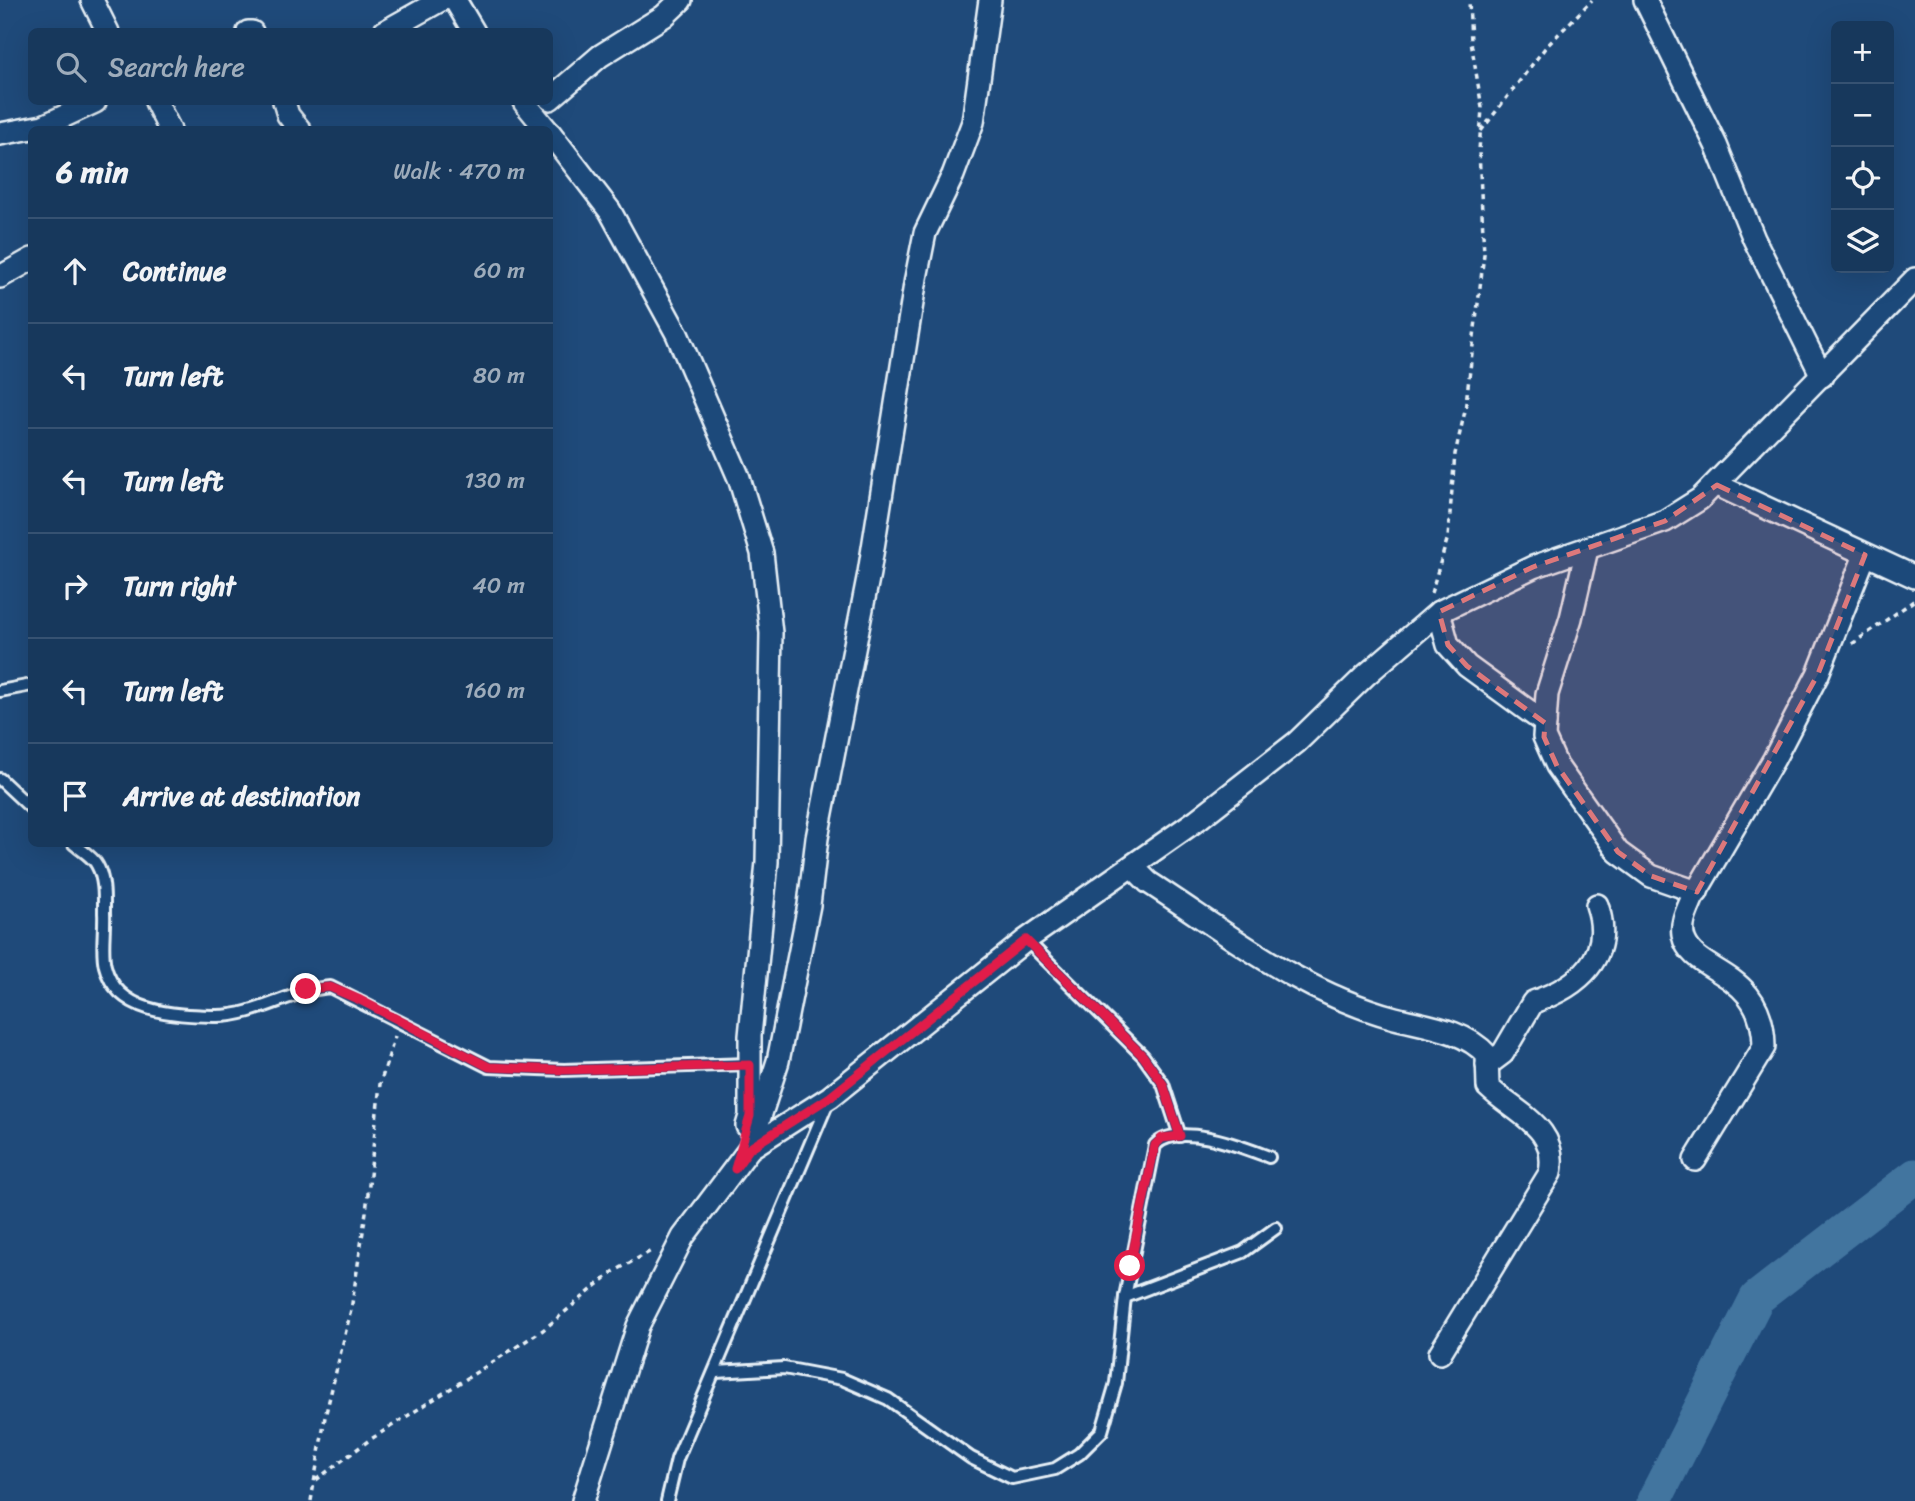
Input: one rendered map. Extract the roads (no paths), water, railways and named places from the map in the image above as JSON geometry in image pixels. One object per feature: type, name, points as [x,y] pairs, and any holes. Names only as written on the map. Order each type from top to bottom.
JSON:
[{"type":"street","points":[[92,0],[106,28]]},
{"type":"street","points":[[391,28],[441,0]]},
{"type":"street","points":[[455,0],[472,28]]},
{"type":"street","points":[[553,102],[600,55],[664,16],[681,0]]},
{"type":"street","points":[[583,1501],[638,1325],[683,1237],[750,1148],[778,1061],[809,905],[817,838],[869,573],[916,278],[925,233],[953,174],[973,122],[990,0]]},
{"type":"street","points":[[1645,0],[1716,145],[1754,239],[1822,376]]},
{"type":"street","points":[[43,126],[89,105]]},
{"type":"street","points":[[158,105],[168,126]]},
{"type":"street","points":[[285,105],[288,115],[297,126]]},
{"type":"street","points":[[0,134],[28,129]]},
{"type":"street","points":[[553,129],[610,211],[677,334],[739,478],[762,553],[771,633],[768,849],[750,1035],[750,1116],[735,1169]]},
{"type":"street","points":[[0,277],[28,261]]},
{"type":"street","points":[[750,1148],[830,1097],[1026,940],[1132,867],[1297,742],[1366,675],[1434,617],[1533,567],[1665,521],[1717,485],[1915,279]]},
{"type":"street","points":[[1717,485],[1915,577]]},
{"type":"street","points":[[1587,549],[1571,618],[1547,694],[1544,737],[1557,766],[1618,852],[1651,876],[1697,892]]},
{"type":"street","points":[[1695,1160],[1764,1047],[1764,1026],[1751,998],[1723,972],[1697,956],[1683,936],[1683,922],[1697,892],[1774,760],[1818,674],[1865,555]]},
{"type":"street","points":[[1434,617],[1448,645],[1467,666],[1545,723]]},
{"type":"street","points":[[1132,867],[1148,882],[1289,975],[1320,992],[1372,1012],[1468,1038],[1487,1055],[1488,1087],[1542,1131],[1553,1157],[1550,1173],[1538,1197],[1440,1353]]},
{"type":"street","points":[[1487,1065],[1503,1053],[1533,1002],[1558,994],[1573,984],[1599,953],[1603,937],[1597,905]]},
{"type":"lane","points":[[0,691],[28,686]]},
{"type":"lane","points":[[0,779],[28,805]]},
{"type":"lane","points":[[77,847],[97,865],[104,891],[104,966],[117,990],[134,1004],[154,1012],[220,1016],[282,1002],[306,989],[330,987],[489,1067],[564,1070],[750,1065]]},
{"type":"lane","points":[[1026,940],[1143,1056],[1163,1084],[1180,1136]]},
{"type":"lane","points":[[667,1501],[677,1459],[830,1097]]},
{"type":"lane","points":[[716,1372],[784,1368],[842,1379],[888,1399],[961,1451],[995,1471],[1012,1478],[1028,1477],[1055,1469],[1079,1454],[1102,1431],[1116,1383],[1125,1297],[1155,1145],[1162,1138],[1190,1135],[1231,1143],[1269,1157]]},
{"type":"lane","points":[[1125,1297],[1243,1252],[1276,1228]]},
{"type":"waterway","points":[[1654,1501],[1757,1298],[1915,1176]]}]
